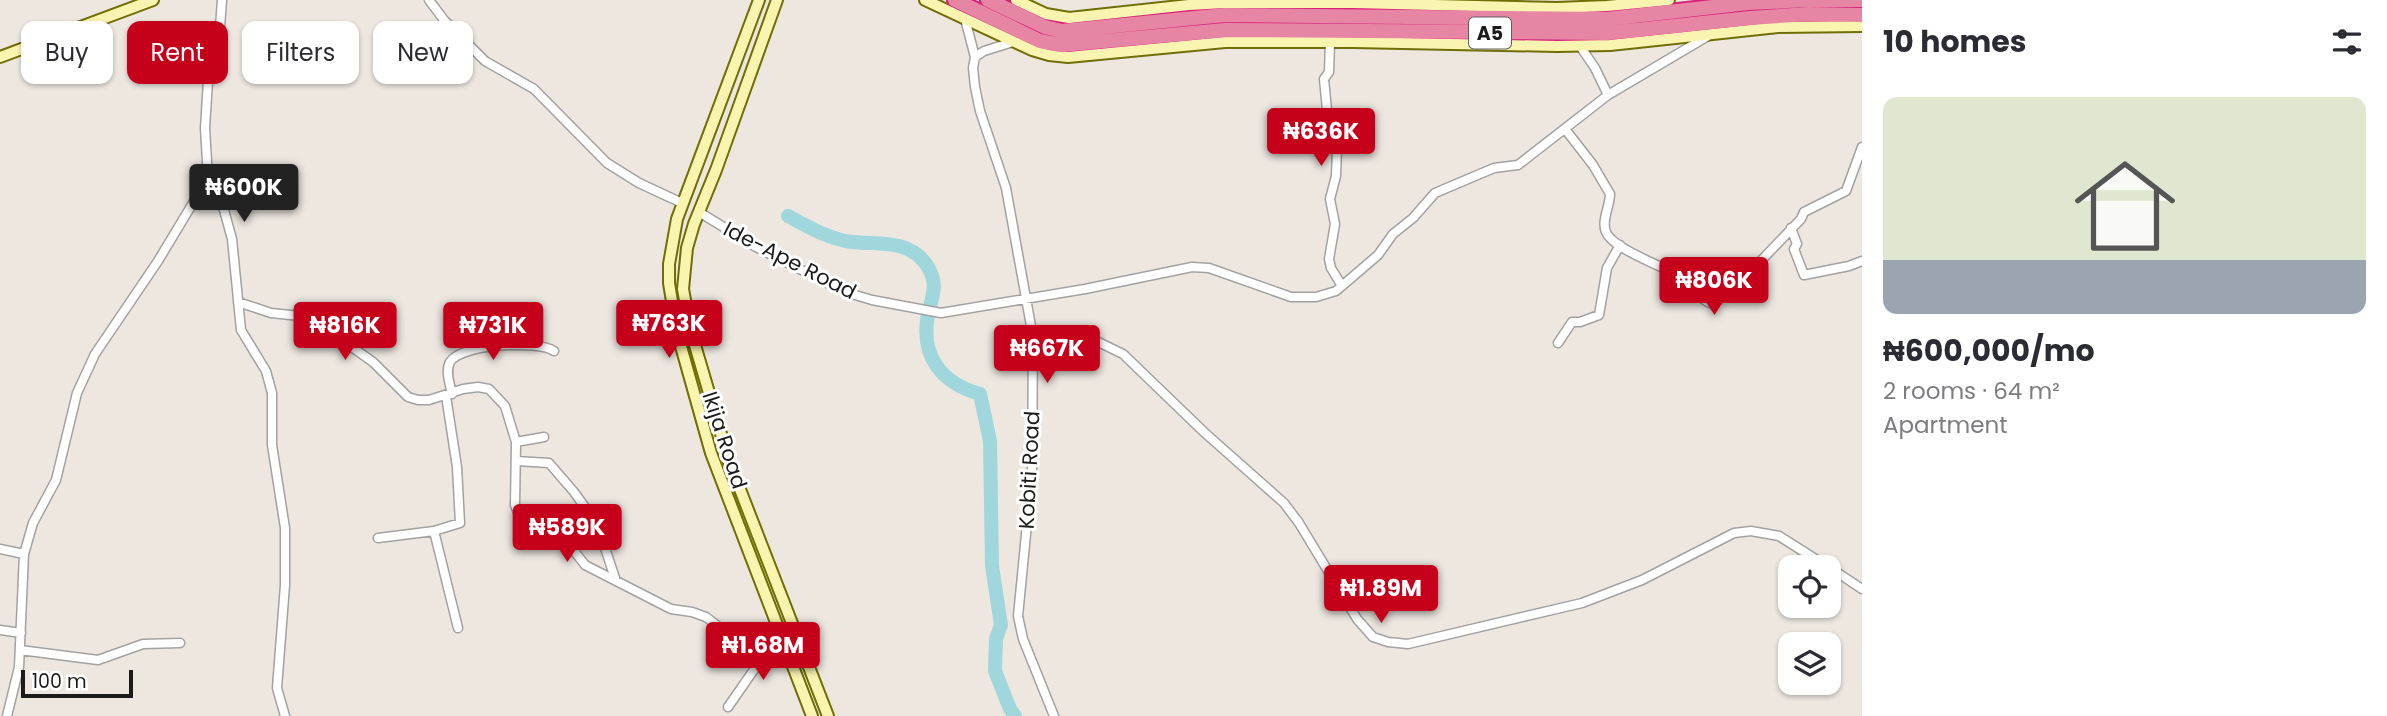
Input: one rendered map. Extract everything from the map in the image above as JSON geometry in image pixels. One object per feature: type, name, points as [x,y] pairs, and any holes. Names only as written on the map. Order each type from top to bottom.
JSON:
[{"type":"highway","name":"A5","points":[[955,0],[1032,37],[1052,44],[1073,45],[1117,33],[1225,18],[1607,19],[1737,5],[1809,0],[1862,0]]},
{"type":"highway","name":"A5","points":[[988,0],[1055,30],[1117,33]]},
{"type":"highway","name":"A5","points":[[1225,18],[1608,33],[1750,18],[1809,14],[1862,15]]},
{"type":"street","points":[[0,57],[153,0]]},
{"type":"street","points":[[222,0],[220,27],[208,80],[205,128],[208,178],[229,223],[234,250],[240,330],[270,381],[272,445],[285,528],[285,585],[277,688],[285,716]]},
{"type":"street","points":[[429,0],[444,20],[485,61],[534,89],[607,163],[639,183],[682,203]]},
{"type":"street","name":"Ikija Road","points":[[759,0],[682,203],[669,264],[668,283],[677,332],[711,453],[778,641],[812,716]]},
{"type":"street","name":"Ikija Road","points":[[777,0],[687,248],[684,299],[729,461],[828,716]]},
{"type":"street","points":[[925,0],[1013,42],[1049,55],[1068,57],[1225,18],[1353,3],[1473,3],[1570,7],[1669,0]]},
{"type":"street","points":[[1016,0],[1046,14],[1069,18],[1189,5],[1225,18],[1330,42],[1580,46],[1796,26],[1862,26]]},
{"type":"street","name":"Kobiti Road","points":[[965,19],[975,57],[973,68],[977,99],[1006,188],[1032,337],[1032,473],[1017,616],[1023,639],[1054,716]]},
{"type":"street","points":[[1330,42],[1329,72],[1324,79],[1327,110],[1332,120],[1337,147],[1336,176],[1330,199],[1335,224],[1329,259],[1331,268],[1342,286],[1378,255],[1393,234],[1413,218],[1435,193],[1494,168],[1518,165],[1608,95],[1711,34]]},
{"type":"street","points":[[975,57],[984,51],[1013,42]]},
{"type":"street","points":[[1580,46],[1595,68],[1608,95]]},
{"type":"street","points":[[1565,129],[1593,165],[1610,194],[1605,231],[1620,245],[1674,274],[1710,303],[1726,285],[1753,269],[1804,212],[1846,191],[1862,147]]},
{"type":"street","points":[[6,716],[17,675],[20,650],[24,554],[33,523],[56,480],[74,402],[92,359],[158,261],[208,178]]},
{"type":"street","name":"Ide-Ape Road","points":[[699,212],[756,247],[845,292],[941,313],[983,308],[1192,267],[1209,268],[1291,297],[1316,296],[1342,286]]},
{"type":"street","points":[[1791,228],[1797,244],[1794,249],[1804,275],[1862,261]]},
{"type":"street","points":[[1558,343],[1572,322],[1599,315],[1608,268],[1620,245]]},
{"type":"street","points":[[238,302],[271,313],[300,316],[318,323],[373,362],[408,397],[429,400],[463,389],[489,389],[505,406],[516,442],[515,505],[534,539],[541,543],[565,539],[585,565],[671,610],[681,609],[706,617],[728,634],[778,641],[728,707]]},
{"type":"street","points":[[1032,337],[1090,338],[1123,354],[1205,433],[1284,503],[1357,619],[1373,637],[1388,642],[1408,644],[1582,603],[1642,580],[1734,533],[1751,531],[1779,536],[1809,555]]},
{"type":"street","points":[[379,538],[434,531],[460,523],[447,368],[452,359],[459,354],[486,348],[517,345],[543,345],[554,351]]},
{"type":"street","points":[[516,442],[544,437]]},
{"type":"street","points":[[516,461],[549,463],[574,492],[597,524],[616,581]]},
{"type":"street","points":[[434,531],[458,628]]},
{"type":"street","points":[[0,550],[24,554]]},
{"type":"street","points":[[1841,575],[1862,589]]},
{"type":"street","points":[[0,631],[21,633]]},
{"type":"street","points":[[20,650],[98,660],[143,644],[180,643]]},
{"type":"waterway","points":[[788,216],[835,238],[911,250],[930,271],[934,289],[926,329],[931,355],[936,366],[954,383],[980,394],[990,441],[992,566],[1001,625],[996,639],[995,671],[1015,716]]}]
